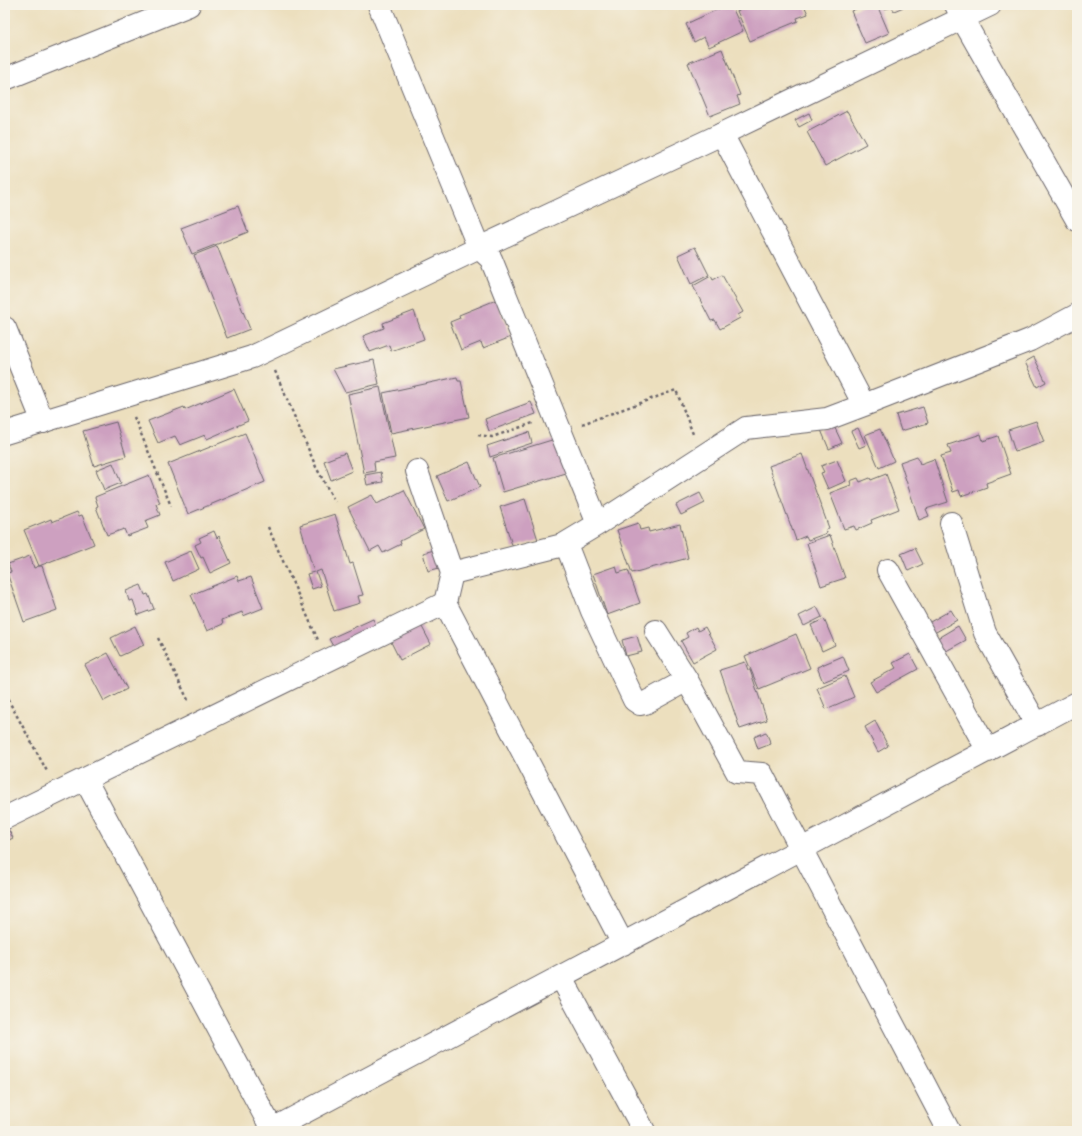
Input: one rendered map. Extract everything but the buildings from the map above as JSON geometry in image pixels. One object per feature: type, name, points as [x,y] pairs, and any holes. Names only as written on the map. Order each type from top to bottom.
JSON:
[{"type":"street","points":[[5,79],[189,5]]},
{"type":"street","points":[[379,5],[479,248],[491,259],[598,524]]},
{"type":"street","points":[[5,433],[252,357],[722,134],[959,12],[990,5]]},
{"type":"street","points":[[959,12],[1077,220]]},
{"type":"street","points":[[722,134],[864,405]]},
{"type":"street","points":[[452,573],[566,544],[746,428],[827,419],[1030,340],[1077,315]]},
{"type":"street","points":[[5,328],[43,422]]},
{"type":"street","points":[[417,471],[452,573],[445,603],[623,944]]},
{"type":"street","points":[[951,523],[985,633],[1037,725]]},
{"type":"street","points":[[566,544],[592,611],[634,700],[640,704],[645,703],[687,680]]},
{"type":"street","points":[[888,570],[988,751]]},
{"type":"street","points":[[5,818],[445,603]]},
{"type":"street","points":[[656,631],[687,680],[737,772],[762,774],[949,1131]]},
{"type":"street","points":[[85,779],[271,1130],[1077,703]]},
{"type":"street","points":[[561,977],[644,1131]]},
{"type":"path","points":[[266,350],[316,467],[335,502]]},
{"type":"path","points":[[478,435],[492,437],[558,424],[676,390],[702,457]]},
{"type":"path","points":[[125,396],[171,506]]},
{"type":"path","points":[[268,527],[327,660]]},
{"type":"path","points":[[158,638],[199,723]]},
{"type":"path","points":[[5,694],[58,792]]}]
